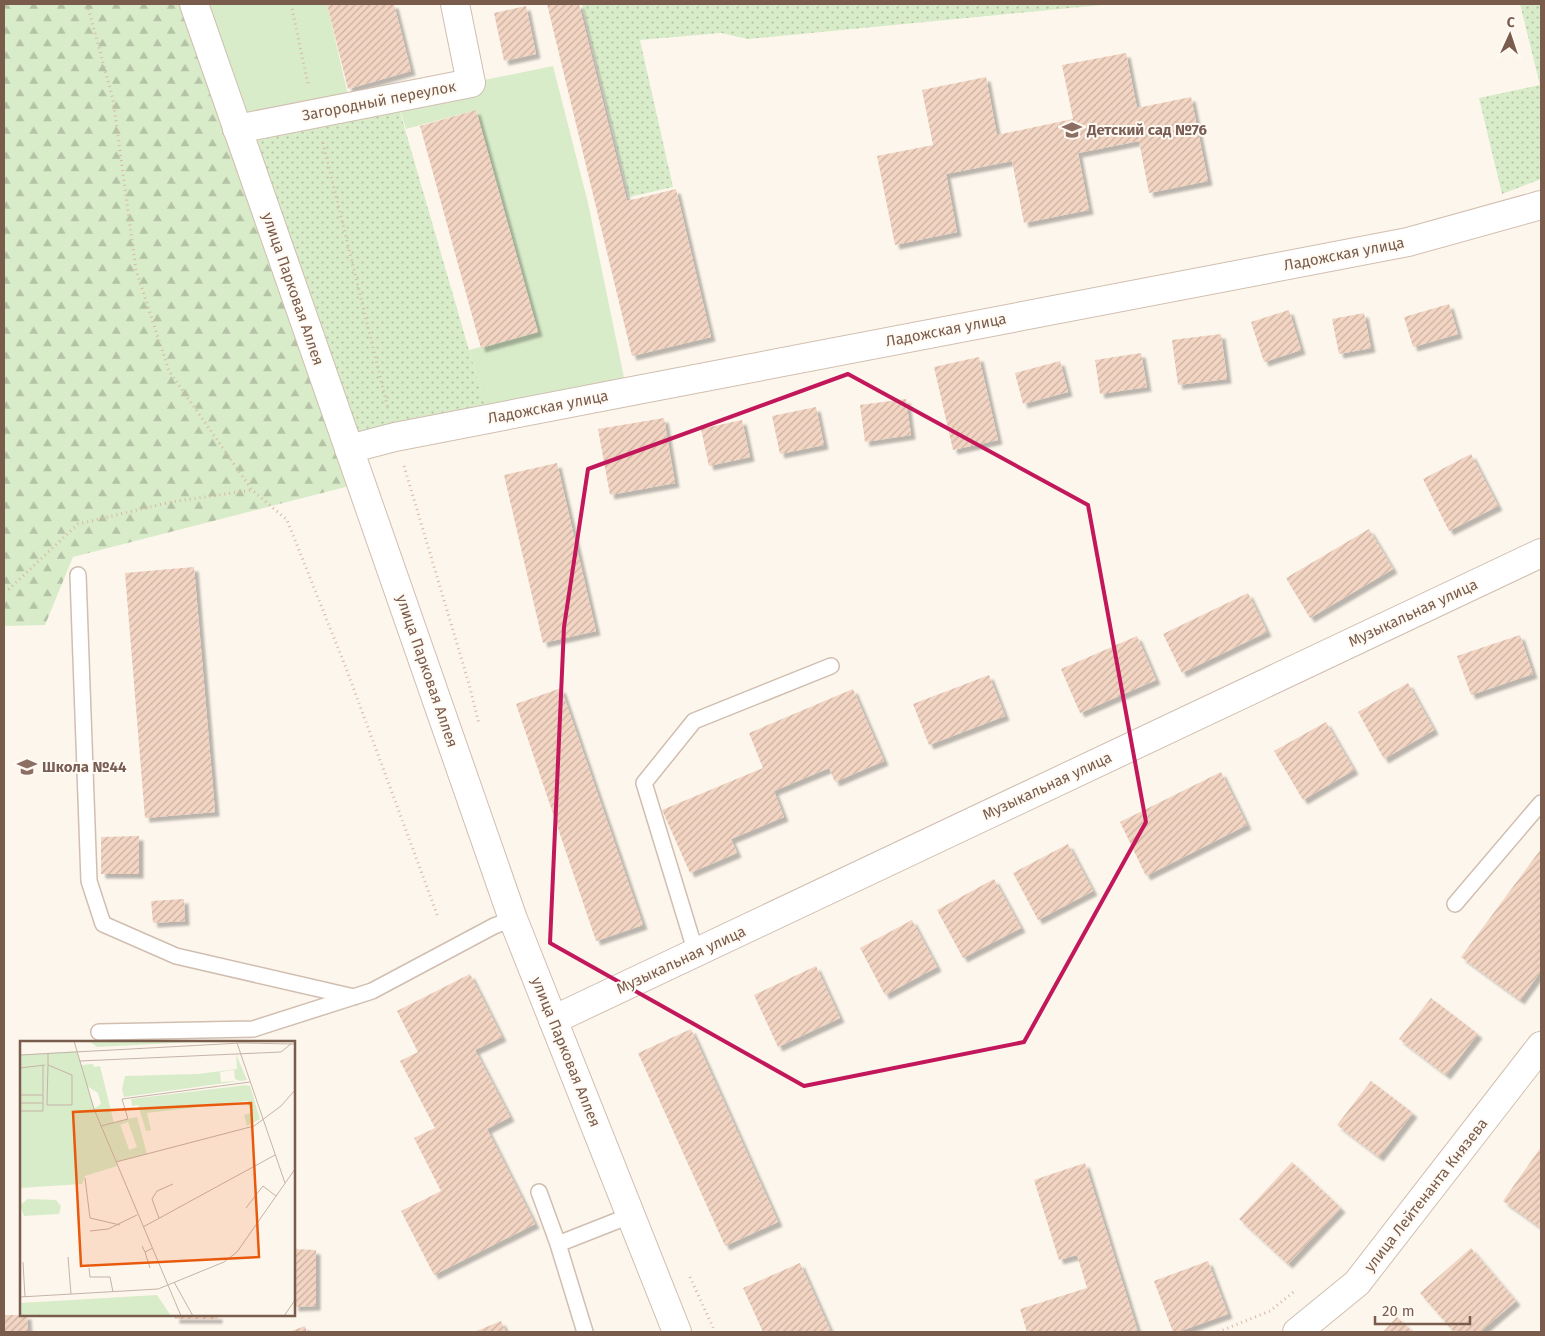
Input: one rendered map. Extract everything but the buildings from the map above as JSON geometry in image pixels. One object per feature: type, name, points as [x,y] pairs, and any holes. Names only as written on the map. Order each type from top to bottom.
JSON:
[{"type":"street","name":"улица Парковая Аллея","points":[[194,4],[513,919],[677,1332]]},
{"type":"street","name":"Загородный переулок","points":[[237,129],[471,82],[455,4]]},
{"type":"street","name":"Ладожская улица","points":[[349,449],[395,437],[1408,242],[1541,205]]},
{"type":"street","name":"Музыкальная улица","points":[[553,1020],[1541,553]]},
{"type":"street","name":"улица Лейтенанта Князева","points":[[1297,1332],[1358,1283],[1541,1046]]},
{"type":"lane","points":[[78,575],[88,881],[103,924],[176,956],[354,997]]},
{"type":"lane","points":[[696,953],[644,783],[694,721],[831,666]]},
{"type":"lane","points":[[1455,904],[1541,803]]},
{"type":"lane","points":[[99,1032],[253,1029],[372,991],[494,926],[513,919]]},
{"type":"lane","points":[[539,1192],[558,1244],[585,1332]]},
{"type":"lane","points":[[558,1244],[619,1220],[630,1213]]},
{"type":"path","points":[[87,4],[113,99],[136,270],[169,371],[252,490],[287,520],[346,668],[438,917]]},
{"type":"path","points":[[290,4],[315,114],[395,437],[467,674],[481,731]]},
{"type":"path","points":[[5,593],[78,524],[171,502],[252,490]]},
{"type":"path","points":[[687,1269],[714,1332]]},
{"type":"path","points":[[1218,1332],[1270,1311],[1301,1287]]},
{"type":"highlighted area","points":[[848,374],[1088,505],[1146,822],[1024,1042],[804,1086],[550,943],[564,627],[588,469]]},
{"type":"green space","points":[[4,4],[194,4],[361,483],[73,557],[45,625],[4,626]]},
{"type":"green space","points":[[194,4],[327,4],[351,108],[237,129]]},
{"type":"green space","points":[[582,4],[1112,4],[748,39],[721,33],[640,40],[673,187],[629,197]]},
{"type":"green space","points":[[1520,4],[1541,4],[1541,179],[1502,194],[1479,98],[1540,85]]},
{"type":"green space","points":[[553,66],[588,203],[627,392],[489,419],[469,350],[538,332],[476,110],[406,129],[396,98]]},
{"type":"green space","points":[[396,98],[489,419],[349,449],[237,129]]},
{"type":"place","name":"Детский сад №76","points":[[1072,130]]},
{"type":"place","name":"Школа №44","points":[[27,767]]}]
